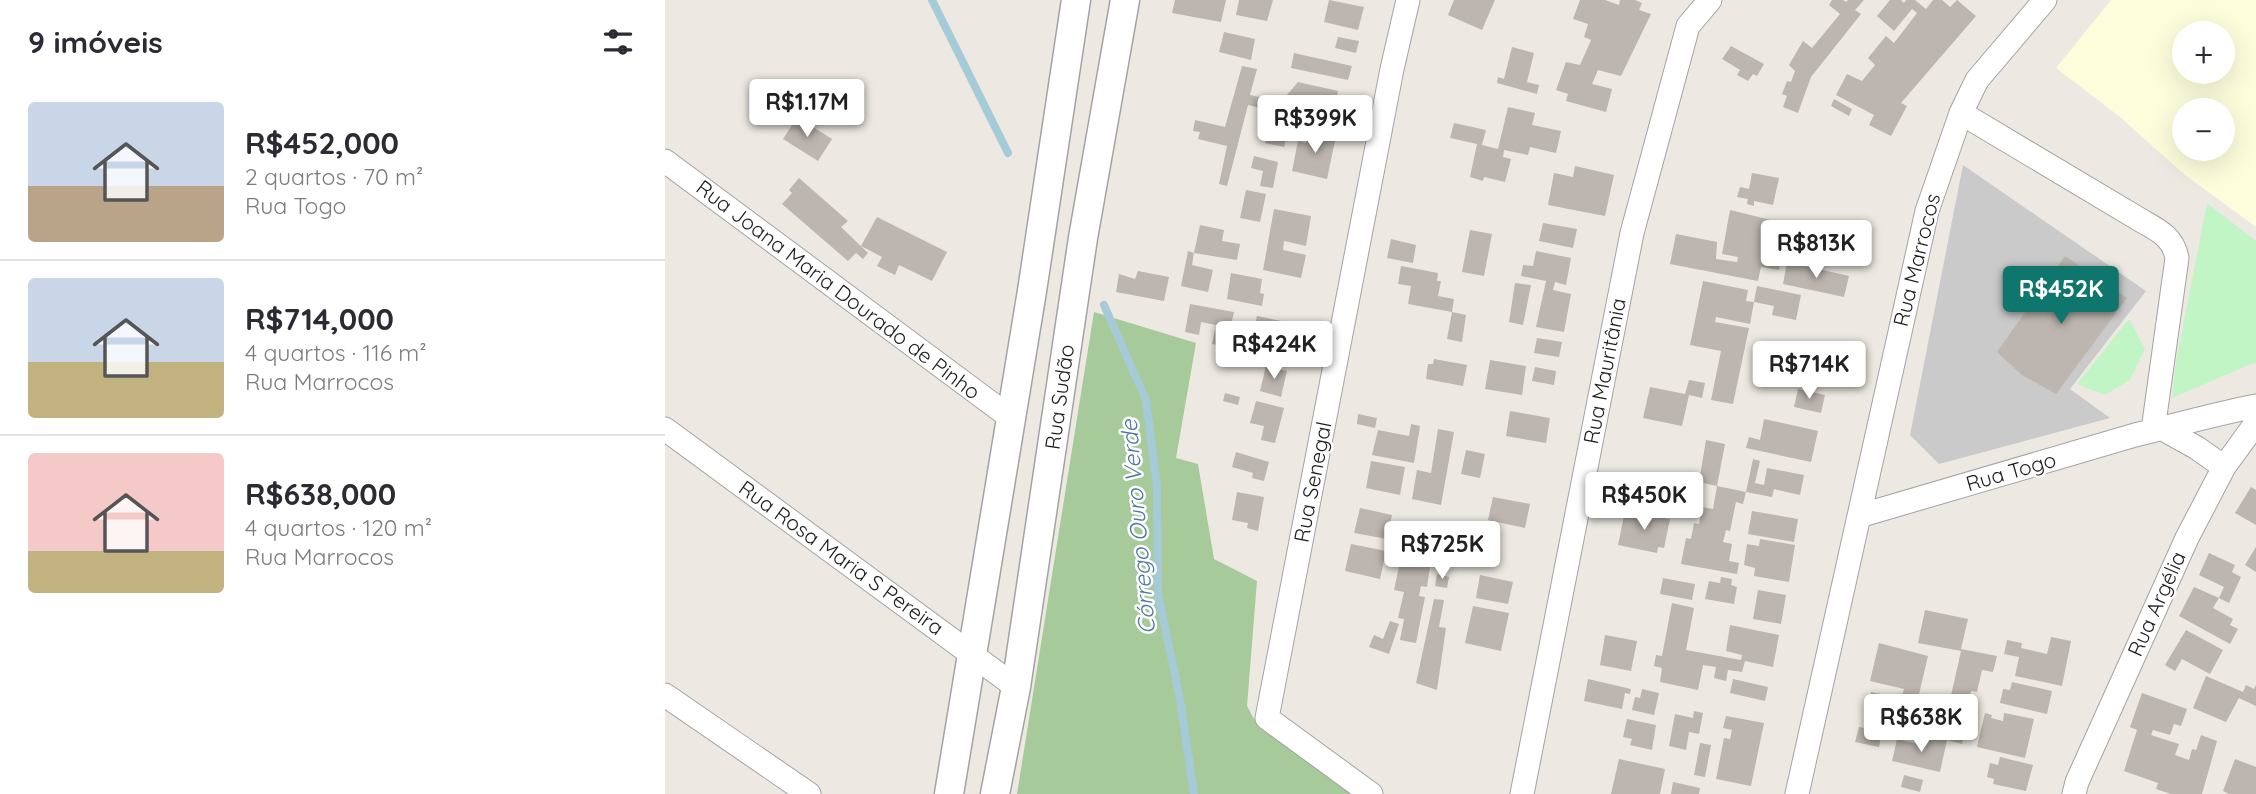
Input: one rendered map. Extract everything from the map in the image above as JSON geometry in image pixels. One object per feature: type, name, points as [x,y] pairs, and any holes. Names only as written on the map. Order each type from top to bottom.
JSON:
[{"type":"street","name":"Rua Sudão","points":[[949,794],[1076,0]]},
{"type":"street","name":"Rua Sudão","points":[[995,794],[1016,687],[1083,237],[1125,0]]},
{"type":"street","name":"Rua Senegal","points":[[1370,794],[1268,718],[1392,69],[1408,0]]},
{"type":"street","name":"Rua Mauritânia","points":[[1522,794],[1632,233],[1688,26],[1710,0]]},
{"type":"street","name":"Rua Marrocos","points":[[1797,794],[1927,211],[1961,113],[1977,80],[2045,0]]},
{"type":"street","points":[[1064,84],[1107,105]]},
{"type":"street","points":[[1961,113],[2137,218],[2165,236],[2175,246],[2177,258],[2158,430],[2197,448],[2224,467]]},
{"type":"street","name":"Rua Joana Maria Dourado de Pinho","points":[[665,161],[1011,418]]},
{"type":"street","name":"Rua Togo","points":[[1859,516],[2208,415],[2256,407]]},
{"type":"street","name":"Rua Argélia","points":[[2074,794],[2077,782],[2187,538],[2224,467],[2256,423]]},
{"type":"street","name":"Rua Rosa Maria S Pereira","points":[[665,429],[1016,687]]},
{"type":"street","points":[[665,695],[809,794]]},
{"type":"shaded area","points":[[2111,0],[2256,0],[2256,227],[2185,175],[2120,117],[2056,68]]},
{"type":"shaded area","points":[[1963,165],[2146,291],[2070,389],[2110,418],[1939,464],[1910,435]]},
{"type":"green space","points":[[2207,203],[2256,241],[2256,362],[2172,398],[2176,362]]},
{"type":"green space","points":[[1094,312],[1196,343],[1176,458],[1198,464],[1214,559],[1257,581],[1247,706],[1254,719],[1353,794],[1017,794]]},
{"type":"green space","points":[[2129,319],[2145,349],[2130,380],[2105,395],[2077,384]]},
{"type":"building","points":[[1175,0],[1226,0],[1221,22],[1172,13]]},
{"type":"building","points":[[1239,0],[1273,0],[1267,21],[1236,15]]},
{"type":"building","points":[[1329,0],[1364,7],[1358,30],[1324,22]]},
{"type":"building","points":[[1454,0],[1495,0],[1482,30],[1448,15]]},
{"type":"building","points":[[1580,0],[1605,0],[1619,5],[1620,0],[1635,0],[1642,3],[1639,10],[1651,14],[1621,76],[1598,70],[1592,84],[1612,89],[1606,112],[1566,101],[1568,94],[1556,90],[1566,62],[1580,65],[1591,40],[1584,37],[1588,24],[1573,19]]},
{"type":"building","points":[[1832,0],[1864,0],[1855,10],[1861,14],[1811,77],[1798,113],[1783,107],[1787,96],[1782,94],[1795,71],[1789,65],[1803,41],[1812,48],[1840,14],[1829,5]]},
{"type":"building","points":[[1890,0],[1901,0],[1904,3],[1906,0],[1915,0],[1926,9],[1933,0],[1942,0],[1950,7],[1957,0],[1976,16],[1901,103],[1907,106],[1891,136],[1869,125],[1874,115],[1836,95],[1847,74],[1862,81],[1875,65],[1868,58],[1886,36],[1894,43],[1917,13],[1912,9],[1894,31],[1877,16]]},
{"type":"building","points":[[1224,32],[1255,39],[1251,60],[1219,52]]},
{"type":"building","points":[[1338,37],[1359,41],[1356,53],[1335,48]]},
{"type":"building","points":[[1731,46],[1764,64],[1757,76],[1753,74],[1748,81],[1737,75],[1740,70],[1722,59]]},
{"type":"building","points":[[1512,47],[1534,53],[1527,82],[1539,85],[1537,94],[1497,83],[1498,77],[1504,79]]},
{"type":"building","points":[[1294,53],[1352,66],[1348,80],[1291,68]]},
{"type":"building","points":[[1242,66],[1257,69],[1250,95],[1281,102],[1298,82],[1338,91],[1330,124],[1248,105],[1227,186],[1219,184],[1227,146],[1198,139],[1200,132],[1193,131],[1195,120],[1225,127]]},
{"type":"building","points":[[1834,99],[1852,109],[1849,116],[1831,106]]},
{"type":"building","points":[[1508,107],[1535,113],[1532,125],[1561,131],[1556,153],[1530,147],[1528,155],[1504,150],[1503,157],[1511,159],[1505,182],[1484,177],[1483,181],[1470,177],[1477,144],[1450,138],[1454,123],[1486,130],[1482,145],[1498,149]]},
{"type":"building","points":[[797,117],[832,139],[818,161],[783,139]]},
{"type":"building","points":[[1308,129],[1336,136],[1327,179],[1292,171],[1298,141],[1306,143]]},
{"type":"building","points":[[1268,130],[1287,134],[1284,147],[1265,143]]},
{"type":"building","points":[[1254,156],[1278,162],[1273,188],[1260,186],[1263,171],[1251,168]]},
{"type":"building","points":[[1575,166],[1614,175],[1605,216],[1548,205],[1554,173],[1573,177]]},
{"type":"building","points":[[1752,173],[1779,178],[1773,205],[1754,201],[1754,206],[1747,204],[1748,199],[1737,197],[1740,187],[1749,189]]},
{"type":"building","points":[[799,178],[848,221],[841,227],[868,253],[863,259],[856,253],[848,261],[782,204],[792,193],[789,190]]},
{"type":"building","points":[[1246,190],[1266,194],[1260,222],[1240,218]]},
{"type":"building","points":[[1274,209],[1311,216],[1306,246],[1284,241],[1283,250],[1306,255],[1301,278],[1263,270]]},
{"type":"building","points":[[1730,210],[1771,220],[1766,245],[1783,248],[1779,270],[1761,267],[1758,281],[1670,264],[1676,234],[1717,242],[1716,259],[1737,262],[1738,257],[1722,254]]},
{"type":"building","points":[[877,217],[947,252],[932,281],[899,265],[895,275],[877,266],[882,257],[861,246]]},
{"type":"building","points":[[1543,223],[1577,229],[1573,248],[1539,241]]},
{"type":"building","points":[[1200,225],[1224,230],[1222,241],[1240,244],[1237,260],[1194,253]]},
{"type":"building","points":[[1815,227],[1851,233],[1849,243],[1865,246],[1861,262],[1820,255],[1821,247],[1811,246]]},
{"type":"building","points":[[1470,230],[1492,234],[1484,276],[1462,272]]},
{"type":"building","points":[[1391,239],[1416,245],[1413,263],[1387,258]]},
{"type":"building","points":[[1188,251],[1194,253],[1192,265],[1213,270],[1208,292],[1181,286]]},
{"type":"building","points":[[1536,251],[1571,258],[1566,285],[1555,282],[1553,290],[1571,294],[1564,332],[1536,327],[1546,281],[1521,276],[1523,265],[1533,266]]},
{"type":"building","points":[[2065,256],[2127,298],[2056,394],[2022,375],[1997,352]]},
{"type":"building","points":[[1787,262],[1849,276],[1844,297],[1783,284]]},
{"type":"building","points":[[1401,266],[1438,273],[1437,281],[1441,281],[1438,296],[1454,299],[1452,312],[1408,304],[1411,286],[1398,284]]},
{"type":"building","points":[[1138,271],[1169,277],[1164,301],[1116,292],[1119,274],[1135,279]]},
{"type":"building","points":[[1231,273],[1262,279],[1262,306],[1227,299]]},
{"type":"building","points":[[1703,281],[1748,290],[1746,301],[1754,302],[1750,324],[1716,317],[1715,322],[1749,328],[1733,404],[1711,400],[1721,351],[1690,345]]},
{"type":"building","points":[[1515,283],[1531,285],[1523,325],[1509,322]]},
{"type":"building","points":[[1757,286],[1801,295],[1796,320],[1772,315],[1774,306],[1754,302]]},
{"type":"building","points":[[1190,304],[1234,312],[1230,329],[1237,330],[1234,348],[1212,344],[1216,325],[1201,322],[1199,335],[1185,332]]},
{"type":"building","points":[[1452,312],[1466,315],[1462,342],[1447,339]]},
{"type":"building","points":[[1257,316],[1291,323],[1286,345],[1252,339]]},
{"type":"building","points":[[1537,338],[1562,342],[1559,357],[1534,353]]},
{"type":"building","points":[[1434,359],[1467,365],[1463,386],[1426,379],[1428,364],[1433,364]]},
{"type":"building","points":[[1490,360],[1526,366],[1522,395],[1485,389]]},
{"type":"building","points":[[1266,366],[1287,371],[1281,397],[1260,391]]},
{"type":"building","points":[[1535,367],[1556,371],[1554,385],[1532,381]]},
{"type":"building","points":[[1689,380],[1705,383],[1702,398],[1689,395],[1682,426],[1643,418],[1650,387],[1685,394]]},
{"type":"building","points":[[1798,389],[1825,395],[1821,413],[1794,407]]},
{"type":"building","points":[[1225,393],[1240,397],[1238,405],[1223,401]]},
{"type":"building","points":[[1256,401],[1284,408],[1275,443],[1261,440],[1264,426],[1250,423]]},
{"type":"building","points":[[1510,411],[1550,418],[1546,443],[1506,436]]},
{"type":"building","points":[[1358,414],[1377,418],[1375,428],[1357,424]]},
{"type":"building","points":[[1764,419],[1818,431],[1811,462],[1746,448],[1749,437],[1760,440]]},
{"type":"building","points":[[1411,424],[1420,426],[1414,463],[1372,455],[1378,430],[1409,436]]},
{"type":"building","points":[[1438,429],[1454,432],[1441,505],[1412,499],[1417,470],[1431,473]]},
{"type":"building","points":[[1706,440],[1725,444],[1717,486],[1699,482]]},
{"type":"building","points":[[1466,450],[1485,454],[1480,478],[1461,474]]},
{"type":"building","points":[[1236,452],[1269,462],[1264,481],[1252,478],[1253,473],[1232,467]]},
{"type":"building","points":[[1753,459],[1760,461],[1755,483],[1764,485],[1767,468],[1804,475],[1800,495],[1774,489],[1772,497],[1746,492]]},
{"type":"building","points":[[1371,461],[1405,467],[1400,495],[1366,488]]},
{"type":"building","points":[[1717,486],[1746,492],[1743,504],[1736,502],[1730,531],[1726,530],[1723,542],[1732,544],[1729,561],[1739,563],[1737,574],[1681,564],[1686,538],[1691,539],[1694,523],[1699,524],[1702,507],[1713,509]]},
{"type":"building","points":[[2251,487],[2256,490],[2256,525],[2235,513]]},
{"type":"building","points":[[1237,492],[1264,497],[1258,531],[1247,528],[1248,523],[1232,520]]},
{"type":"building","points":[[1493,497],[1530,504],[1525,528],[1488,520]]},
{"type":"building","points":[[1360,508],[1392,515],[1387,539],[1354,533]]},
{"type":"building","points":[[1625,511],[1670,519],[1664,548],[1658,547],[1657,553],[1618,545]]},
{"type":"building","points":[[1752,511],[1798,519],[1794,542],[1748,534]]},
{"type":"building","points":[[1396,524],[1405,525],[1401,543],[1392,542]]},
{"type":"building","points":[[1421,527],[1432,529],[1428,548],[1417,545]]},
{"type":"building","points":[[1760,539],[1795,545],[1789,582],[1754,576],[1755,568],[1744,565],[1747,544],[1759,546]]},
{"type":"building","points":[[1351,544],[1386,551],[1380,579],[1345,571]]},
{"type":"building","points":[[2256,547],[2256,572],[2245,565]]},
{"type":"building","points":[[2209,553],[2235,565],[2232,572],[2241,577],[2229,603],[2219,598],[2224,587],[2199,575]]},
{"type":"building","points":[[1400,562],[1430,567],[1427,587],[1421,586],[1419,596],[1425,597],[1416,643],[1400,640],[1404,619],[1398,618],[1404,592],[1394,590]]},
{"type":"building","points":[[1437,574],[1449,577],[1447,588],[1435,586]]},
{"type":"building","points":[[1480,575],[1513,582],[1508,604],[1476,598]]},
{"type":"building","points":[[1721,577],[1732,579],[1731,585],[1737,587],[1734,604],[1705,599],[1709,581],[1720,583]]},
{"type":"building","points":[[1663,578],[1695,584],[1692,600],[1660,594]]},
{"type":"building","points":[[2194,587],[2219,598],[2213,608],[2233,619],[2230,625],[2238,629],[2230,644],[2179,616]]},
{"type":"building","points":[[1758,590],[1786,595],[1781,624],[1753,619]]},
{"type":"building","points":[[1434,599],[1444,600],[1439,627],[1446,628],[1437,690],[1416,683]]},
{"type":"building","points":[[1672,603],[1694,608],[1686,650],[1741,660],[1742,655],[1726,651],[1730,625],[1779,635],[1773,667],[1745,661],[1742,672],[1728,670],[1726,681],[1714,678],[1716,667],[1703,665],[1698,690],[1660,682],[1662,668],[1654,666],[1656,655],[1662,656]]},
{"type":"building","points":[[1473,606],[1509,613],[1501,651],[1465,643]]},
{"type":"building","points":[[1925,610],[1968,619],[1961,649],[1997,656],[1993,672],[1982,670],[1977,692],[1971,691],[1969,704],[1975,706],[1962,744],[1947,740],[1950,700],[1961,651],[1918,643]]},
{"type":"building","points":[[1390,621],[1399,624],[1389,654],[1369,647],[1374,635],[1383,639]]},
{"type":"building","points":[[2186,630],[2223,650],[2210,674],[2182,659],[2175,671],[2165,665]]},
{"type":"building","points":[[1605,635],[1637,641],[1631,671],[1600,665]]},
{"type":"building","points":[[2051,637],[2071,641],[2062,686],[2015,676],[2019,657],[2004,654],[2007,640],[2022,643],[2021,648],[2047,654]]},
{"type":"building","points":[[1879,643],[1928,656],[1912,724],[1866,712],[1871,692],[1901,699],[1904,689],[1870,681]]},
{"type":"building","points":[[2206,676],[2243,692],[2246,685],[2254,689],[2256,685],[2256,706],[2239,698],[2226,722],[2193,708]]},
{"type":"building","points":[[1588,679],[1631,689],[1630,694],[1625,693],[1622,709],[1584,701]]},
{"type":"building","points":[[1733,679],[1768,687],[1765,701],[1730,693]]},
{"type":"building","points":[[2012,682],[2052,691],[2047,714],[2000,703],[2003,689],[2010,690]]},
{"type":"building","points":[[1642,689],[1659,693],[1654,715],[1632,710],[1635,697],[1640,698]]},
{"type":"building","points":[[2142,693],[2187,709],[2181,726],[2174,724],[2170,735],[2153,730],[2151,735],[2179,744],[2175,755],[2189,760],[2201,735],[2217,741],[2202,794],[2171,794],[2156,789],[2158,783],[2124,771],[2137,730],[2130,727]]},
{"type":"building","points":[[1694,711],[1703,713],[1699,734],[1689,732],[1686,750],[1669,746],[1675,714],[1693,718]]},
{"type":"building","points":[[1985,713],[1992,715],[1991,718],[2003,721],[2004,713],[2034,719],[2025,758],[1977,747]]},
{"type":"building","points":[[1726,716],[1764,723],[1751,786],[1716,779],[1724,738],[1730,739],[1732,730],[1723,728]]},
{"type":"building","points":[[1627,719],[1656,725],[1652,750],[1630,745],[1632,739],[1623,737]]},
{"type":"building","points":[[1859,727],[1882,732],[1879,747],[1855,742]]},
{"type":"building","points":[[1928,736],[1947,740],[1940,772],[1892,761],[1897,739],[1926,746]]},
{"type":"building","points":[[1700,743],[1711,745],[1705,777],[1694,775]]},
{"type":"building","points":[[2000,757],[2033,765],[2026,791],[1993,784],[1994,779],[1987,777],[1990,763],[1998,765]]},
{"type":"building","points":[[1619,759],[1665,769],[1660,794],[1611,794]]},
{"type":"building","points":[[2235,759],[2256,767],[2256,794],[2229,794],[2223,791]]},
{"type":"building","points":[[1904,775],[1923,780],[1920,792],[1901,787]]},
{"type":"building","points":[[1673,782],[1700,788],[1699,794],[1671,794]]},
{"type":"waterway","name":"Córrego Ouro Verde","points":[[932,0],[1008,153]]},
{"type":"waterway","name":"Córrego Ouro Verde","points":[[1104,305],[1146,400],[1157,487],[1158,594],[1180,699],[1194,794]]}]
